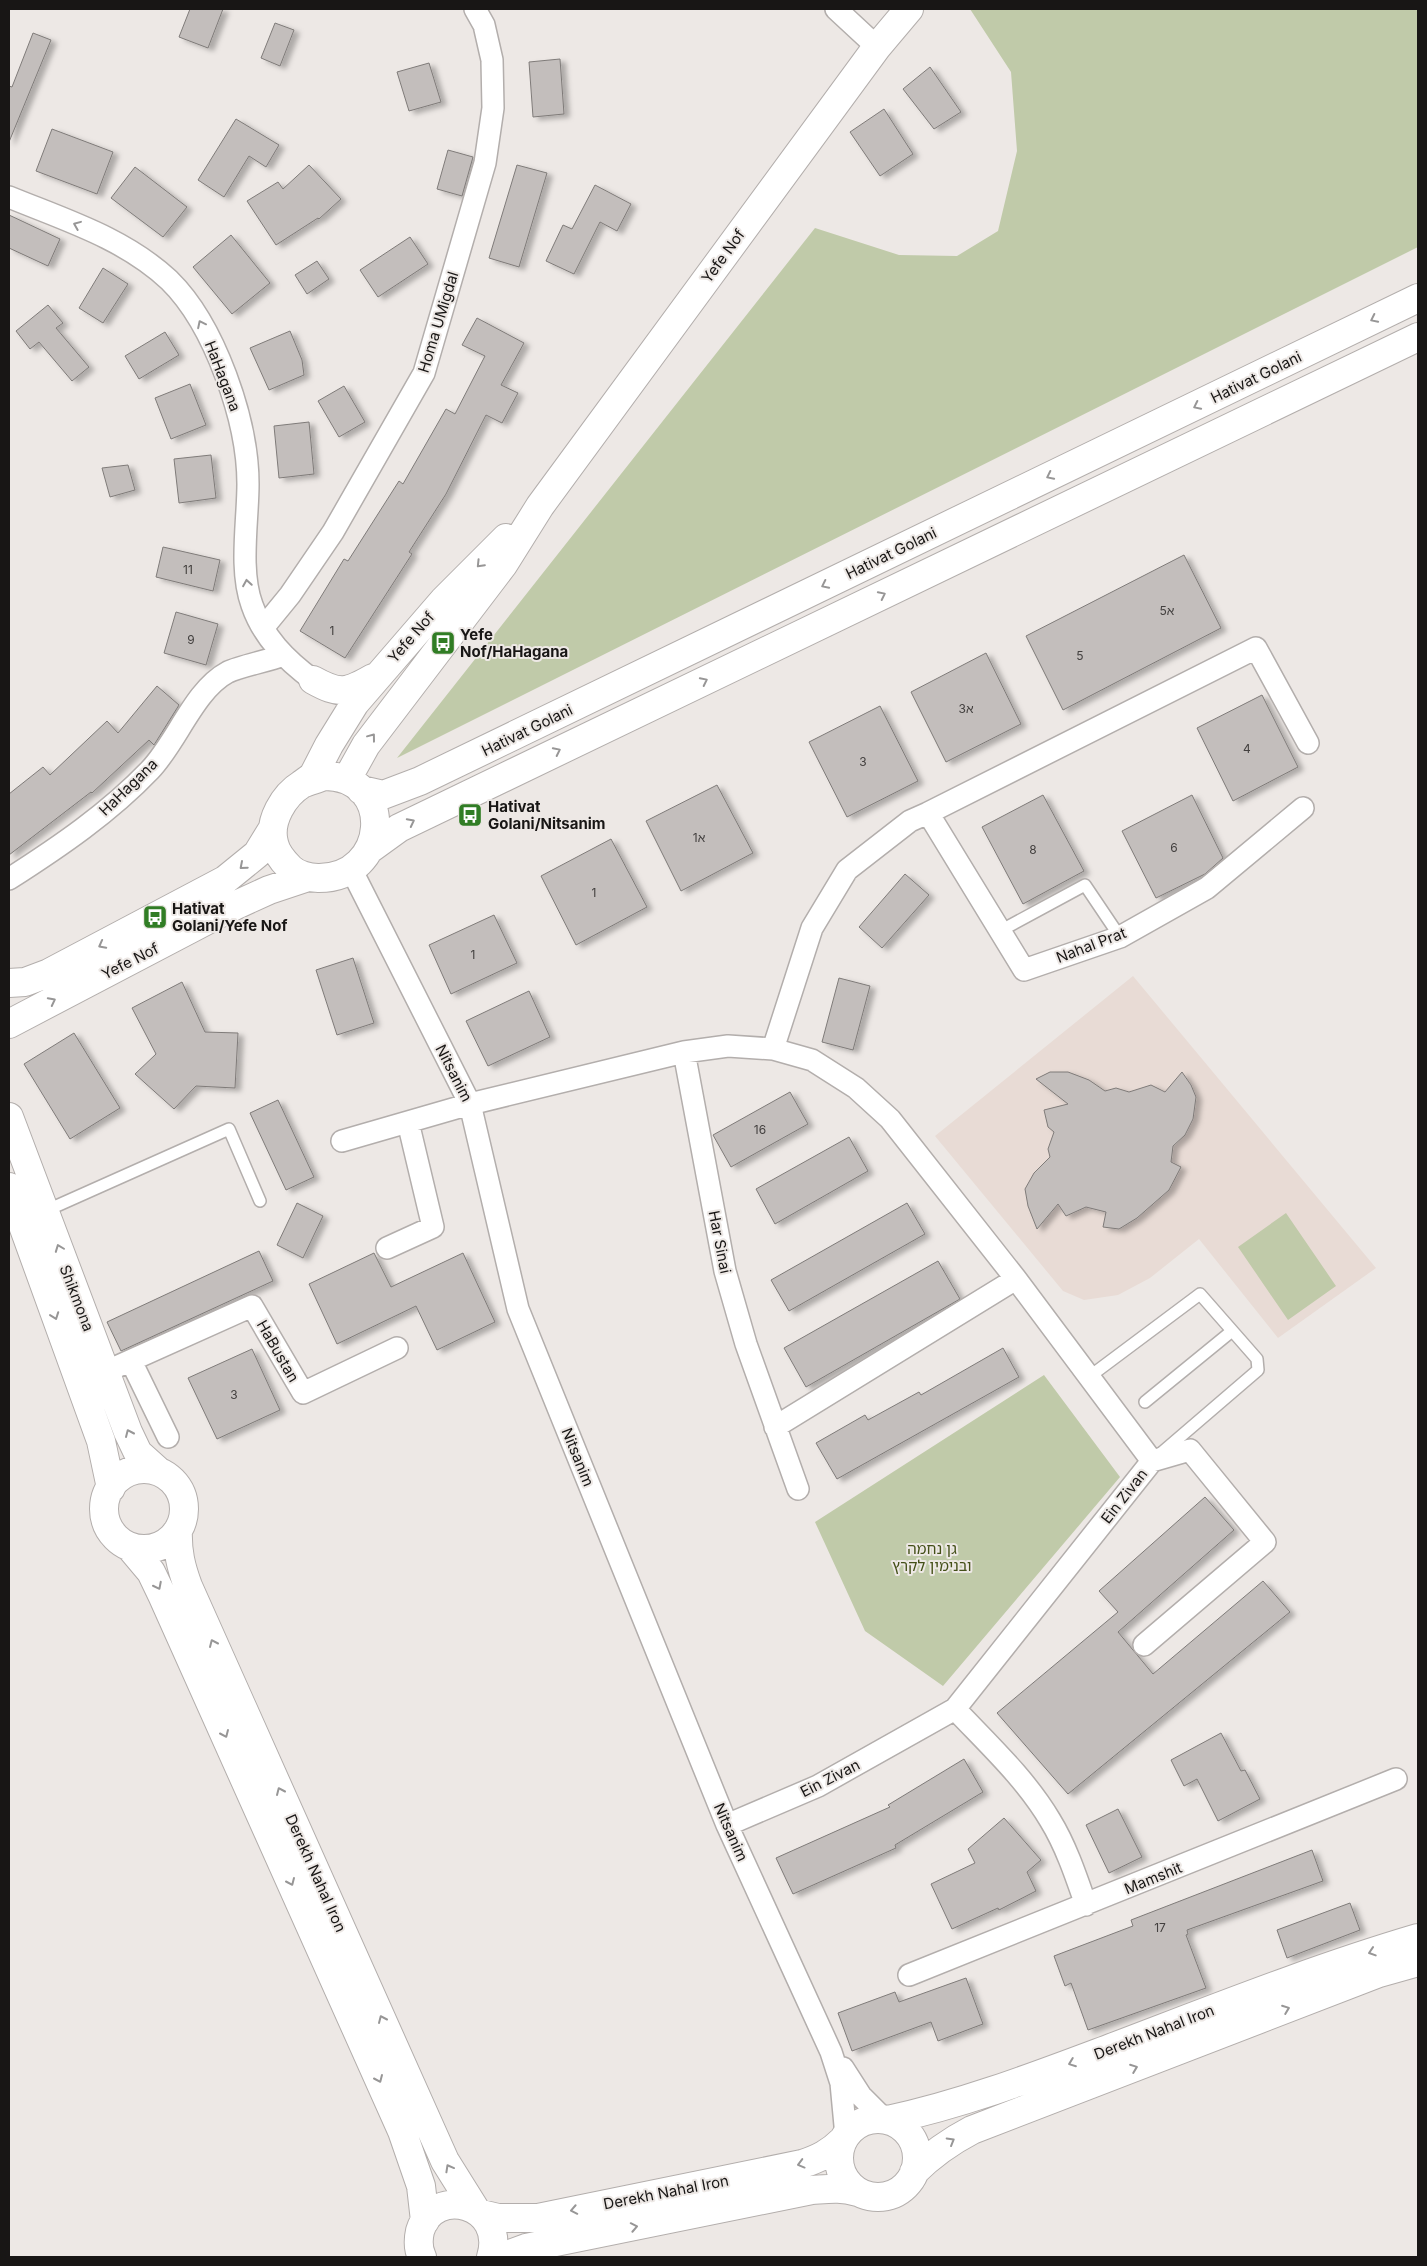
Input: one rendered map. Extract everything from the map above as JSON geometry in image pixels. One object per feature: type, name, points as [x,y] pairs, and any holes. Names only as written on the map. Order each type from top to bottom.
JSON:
[{"type":"street","name":"Homa UMigdal","points":[[263,628],[290,595],[333,532],[424,373],[485,163],[491,117],[492,60],[484,25],[475,9]]},
{"type":"street","points":[[836,9],[877,47]]},
{"type":"street","name":"Yefe Nof","points":[[355,785],[351,772],[366,745],[503,565],[540,506],[877,47],[909,9]]},
{"type":"street","name":"HaHagana","points":[[9,197],[110,238],[145,261],[169,281],[195,311],[229,382],[242,426],[248,482],[246,576],[251,605],[275,647],[283,656],[313,680]]},
{"type":"street","name":"Hativat Golani","points":[[355,785],[383,795],[420,781],[1418,298]]},
{"type":"street","points":[[370,849],[375,831],[374,812],[368,798],[355,785],[338,776],[324,776],[302,784],[280,806],[273,828],[274,843],[281,858],[294,871],[308,877],[330,878],[343,874],[359,864],[370,849],[399,828],[426,814],[1418,337]]},
{"type":"street","name":"Yefe Nof","points":[[302,784],[313,776],[329,745],[355,703],[379,674],[444,600],[540,506]]},
{"type":"street","points":[[773,1049],[812,928],[847,870],[910,821],[928,814],[1256,648],[1308,743]]},
{"type":"street","name":"HaHagana","points":[[9,879],[78,834],[152,769],[206,691],[218,678],[230,671],[283,656]]},
{"type":"street","points":[[313,680],[331,690],[344,692],[354,689],[379,674]]},
{"type":"street","points":[[313,680],[321,694],[325,707],[329,745]]},
{"type":"street","name":"Nahal Prat","points":[[928,814],[1024,970],[1120,936],[1207,888],[1303,808]]},
{"type":"street","name":"Yefe Nof","points":[[9,983],[25,982],[49,973],[225,880],[257,854],[273,828]]},
{"type":"street","name":"Nitsanim","points":[[351,869],[470,1104],[518,1309],[727,1825],[826,2040],[841,2083],[844,2138]]},
{"type":"street","name":"Yefe Nof","points":[[9,1024],[234,906],[269,890],[308,877]]},
{"type":"street","points":[[342,1141],[470,1104],[684,1052],[728,1046],[773,1049],[812,1060],[856,1088],[890,1119],[1016,1279],[1152,1461]]},
{"type":"street","name":"Har Sinai","points":[[684,1052],[725,1271],[746,1344],[798,1489]]},
{"type":"street","name":"Shikmona","points":[[9,1117],[33,1216],[100,1441],[111,1488]]},
{"type":"street","points":[[387,1248],[433,1227],[408,1122]]},
{"type":"street","name":"Shikmona","points":[[9,1188],[33,1216],[105,1372],[138,1453],[158,1471]]},
{"type":"street","points":[[775,1427],[1016,1279]]},
{"type":"street","name":"HaBustan","points":[[105,1372],[252,1306],[303,1393],[398,1348]]},
{"type":"street","points":[[131,1361],[168,1437]]},
{"type":"street","name":"Ein Zivan","points":[[727,1825],[818,1786],[956,1708],[1152,1461],[1190,1450],[1264,1542],[1144,1645]]},
{"type":"street","points":[[134,1470],[158,1471],[169,1477],[178,1486],[183,1498],[185,1511],[182,1524],[166,1543],[154,1548],[130,1547],[118,1540],[110,1530],[105,1518],[104,1505],[115,1482],[134,1470]]},
{"type":"street","name":"Derekh Nahal Iron","points":[[178,1530],[177,1546],[180,1566],[188,1586],[445,2161],[478,2211],[498,2218],[538,2218],[782,2168],[820,2158],[833,2150],[844,2138]]},
{"type":"street","name":"Derekh Nahal Iron","points":[[130,1547],[151,1572],[163,1597],[402,2131],[421,2186],[425,2221]]},
{"type":"street","points":[[956,1708],[1020,1779],[1050,1820],[1074,1871],[1086,1905]]},
{"type":"street","name":"Mamshit","points":[[910,1975],[1396,1779]]},
{"type":"street","name":"Derekh Nahal Iron","points":[[886,2120],[919,2114],[1047,2072],[1320,1969],[1418,1938]]},
{"type":"street","name":"Derekh Nahal Iron","points":[[914,2172],[932,2154],[949,2142],[972,2130],[1379,1973],[1418,1962]]},
{"type":"street","name":"Nitsanim","points":[[826,2040],[861,2096],[886,2120]]},
{"type":"street","points":[[872,2119],[886,2120],[905,2129],[911,2137],[917,2156],[914,2172],[903,2188],[892,2195],[868,2196],[857,2192],[843,2177],[839,2164],[839,2152],[844,2138],[860,2122],[872,2119]]},
{"type":"street","name":"Derekh Nahal Iron","points":[[502,2257],[526,2248],[812,2190],[846,2188],[857,2192]]},
{"type":"street","points":[[422,2257],[418,2238],[425,2221],[439,2208],[450,2204],[462,2205],[478,2211],[490,2224],[494,2246],[491,2257]]},
{"type":"lane","points":[[1000,931],[1085,885],[1120,936]]},
{"type":"lane","points":[[33,1216],[229,1129],[260,1201]]},
{"type":"lane","points":[[1089,1377],[1200,1294],[1257,1359],[1258,1370],[1152,1461]]},
{"type":"lane","points":[[1145,1402],[1232,1331]]},
{"type":"shaded area","points":[[1133,976],[1376,1268],[1278,1338],[1199,1239],[1150,1278],[1118,1295],[1084,1300],[1063,1291],[935,1136]]},
{"type":"green space","points":[[970,9],[1418,9],[1418,247],[397,758],[815,228],[899,255],[957,256],[998,231],[1017,151],[1011,72]]},
{"type":"green space","points":[[1286,1213],[1336,1286],[1288,1320],[1238,1247]]},
{"type":"green space","name":"גן נחמה ובנימין לקרץ","points":[[1044,1375],[1120,1477],[943,1686],[865,1631],[815,1522]]},
{"type":"building","points":[[190,9],[223,9],[208,48],[179,37]]},
{"type":"building","points":[[275,23],[294,30],[280,66],[261,58]]},
{"type":"building","points":[[33,33],[51,40],[9,142],[9,86],[12,87]]},
{"type":"building","points":[[560,59],[564,114],[533,117],[529,62]]},
{"type":"building","points":[[429,63],[441,102],[409,111],[397,72]]},
{"type":"building","points":[[930,67],[961,112],[934,129],[903,89]]},
{"type":"building","points":[[884,109],[913,154],[880,176],[850,132]]},
{"type":"building","points":[[236,119],[279,145],[266,167],[249,156],[224,197],[198,180]]},
{"type":"building","points":[[52,129],[113,152],[97,194],[36,171]]},
{"type":"building","points":[[448,150],[473,157],[462,196],[437,189]]},
{"type":"building","points":[[309,165],[341,199],[319,219],[276,245],[247,201],[278,182],[283,189]]},
{"type":"building","points":[[517,165],[547,173],[519,267],[489,258]]},
{"type":"building","points":[[135,167],[187,207],[163,237],[111,198]]},
{"type":"building","points":[[595,185],[631,204],[617,231],[600,222],[574,274],[546,261],[563,225],[572,229]]},
{"type":"building","points":[[9,215],[60,239],[48,266],[9,248]]},
{"type":"building","points":[[231,235],[270,283],[232,314],[193,267]]},
{"type":"building","points":[[410,237],[428,264],[378,297],[360,270]]},
{"type":"building","points":[[317,261],[329,279],[307,294],[295,275]]},
{"type":"building","points":[[103,268],[128,284],[103,323],[79,308]]},
{"type":"building","points":[[48,305],[63,323],[56,328],[89,367],[72,381],[39,342],[30,349],[16,331]]},
{"type":"building","points":[[477,318],[524,343],[501,385],[518,393],[502,423],[486,415],[446,494],[409,552],[412,554],[345,658],[300,631],[344,559],[348,561],[399,481],[403,484],[446,409],[455,414],[485,356],[462,345]]},
{"type":"building","points":[[290,331],[302,360],[304,375],[269,390],[250,348]]},
{"type":"building","points":[[165,332],[179,355],[139,379],[125,356]]},
{"type":"building","points":[[190,384],[206,425],[171,439],[155,398]]},
{"type":"building","points":[[344,386],[365,422],[339,437],[318,401]]},
{"type":"building","points":[[309,422],[314,474],[279,478],[274,426]]},
{"type":"building","points":[[211,455],[216,498],[179,503],[174,459]]},
{"type":"building","points":[[128,465],[135,490],[110,497],[102,468]]},
{"type":"building","points":[[163,547],[220,560],[213,591],[156,577]]},
{"type":"building","points":[[1184,555],[1221,628],[1063,710],[1026,636]]},
{"type":"building","points":[[176,612],[218,624],[206,665],[164,653]]},
{"type":"building","points":[[986,653],[1021,724],[946,762],[911,692]]},
{"type":"building","points":[[157,686],[179,705],[154,745],[149,740],[92,793],[9,855],[9,794],[43,767],[50,775],[107,721],[118,733]]},
{"type":"building","points":[[1262,695],[1298,767],[1233,801],[1197,728]]},
{"type":"building","points":[[880,706],[918,781],[847,817],[809,742]]},
{"type":"building","points":[[717,785],[753,853],[681,891],[646,821]]},
{"type":"building","points":[[1043,795],[1084,871],[1023,904],[982,827]]},
{"type":"building","points":[[1192,795],[1223,858],[1205,874],[1156,898],[1122,831]]},
{"type":"building","points":[[611,839],[647,907],[576,945],[541,876]]},
{"type":"building","points":[[905,874],[929,895],[882,948],[859,927]]},
{"type":"building","points":[[494,915],[517,963],[451,994],[429,945]]},
{"type":"building","points":[[353,958],[374,1023],[337,1035],[316,970]]},
{"type":"building","points":[[839,978],[870,986],[853,1050],[822,1042]]},
{"type":"building","points":[[182,982],[205,1032],[238,1033],[235,1088],[196,1086],[174,1109],[135,1074],[156,1054],[132,1008]]},
{"type":"building","points":[[529,991],[550,1037],[488,1066],[466,1021]]},
{"type":"building","points":[[74,1033],[120,1108],[70,1139],[24,1064]]},
{"type":"building","points":[[1050,1072],[1068,1072],[1089,1080],[1105,1091],[1116,1088],[1129,1092],[1151,1085],[1165,1092],[1182,1072],[1191,1085],[1196,1097],[1193,1119],[1185,1135],[1173,1146],[1171,1162],[1181,1167],[1169,1190],[1137,1218],[1119,1229],[1103,1227],[1106,1212],[1086,1207],[1066,1216],[1058,1204],[1037,1229],[1028,1206],[1025,1189],[1034,1173],[1050,1157],[1048,1149],[1054,1132],[1048,1127],[1044,1110],[1068,1104],[1036,1079]]},
{"type":"building","points":[[790,1092],[808,1124],[731,1167],[713,1135]]},
{"type":"building","points":[[278,1100],[314,1177],[286,1190],[250,1113]]},
{"type":"building","points":[[849,1137],[868,1171],[775,1224],[756,1189]]},
{"type":"building","points":[[297,1203],[323,1216],[303,1258],[277,1245]]},
{"type":"building","points":[[907,1203],[925,1234],[789,1311],[771,1280]]},
{"type":"building","points":[[259,1251],[273,1281],[121,1351],[107,1322]]},
{"type":"building","points":[[374,1253],[391,1287],[463,1253],[495,1322],[437,1350],[416,1306],[337,1344],[309,1284]]},
{"type":"building","points":[[938,1261],[960,1299],[806,1387],[784,1348]]},
{"type":"building","points":[[1003,1348],[1019,1377],[837,1479],[816,1443],[865,1415],[868,1420],[919,1392],[921,1395]]},
{"type":"building","points":[[252,1349],[280,1410],[217,1439],[188,1378]]},
{"type":"building","points":[[1205,1497],[1234,1530],[1118,1632],[1153,1674],[1263,1581],[1290,1612],[1068,1794],[997,1713],[1118,1612],[1099,1591]]},
{"type":"building","points":[[1221,1733],[1241,1771],[1245,1770],[1260,1799],[1218,1821],[1197,1779],[1184,1786],[1171,1760]]},
{"type":"building","points":[[964,1759],[983,1792],[895,1845],[896,1848],[793,1894],[776,1858],[890,1807],[888,1805]]},
{"type":"building","points":[[1118,1809],[1142,1857],[1109,1873],[1086,1825]]},
{"type":"building","points":[[1004,1818],[1041,1860],[1027,1872],[1036,1891],[999,1910],[998,1908],[952,1929],[931,1884],[975,1863],[968,1849]]},
{"type":"building","points":[[1312,1850],[1323,1881],[1187,1930],[1188,1934],[1186,1935],[1206,1988],[1088,2030],[1071,1983],[1065,1986],[1054,1956],[1133,1926],[1131,1920]]},
{"type":"building","points":[[1350,1903],[1360,1930],[1287,1958],[1277,1930]]},
{"type":"building","points":[[966,1978],[983,2024],[938,2041],[931,2022],[852,2051],[838,2013],[895,1992],[899,2002]]},
{"type":"place","name":"Yefe Nof/HaHagana","points":[[443,643]]},
{"type":"place","name":"Hativat Golani/Nitsanim","points":[[470,815]]},
{"type":"place","name":"Hativat Golani/Yefe Nof","points":[[155,917]]}]
